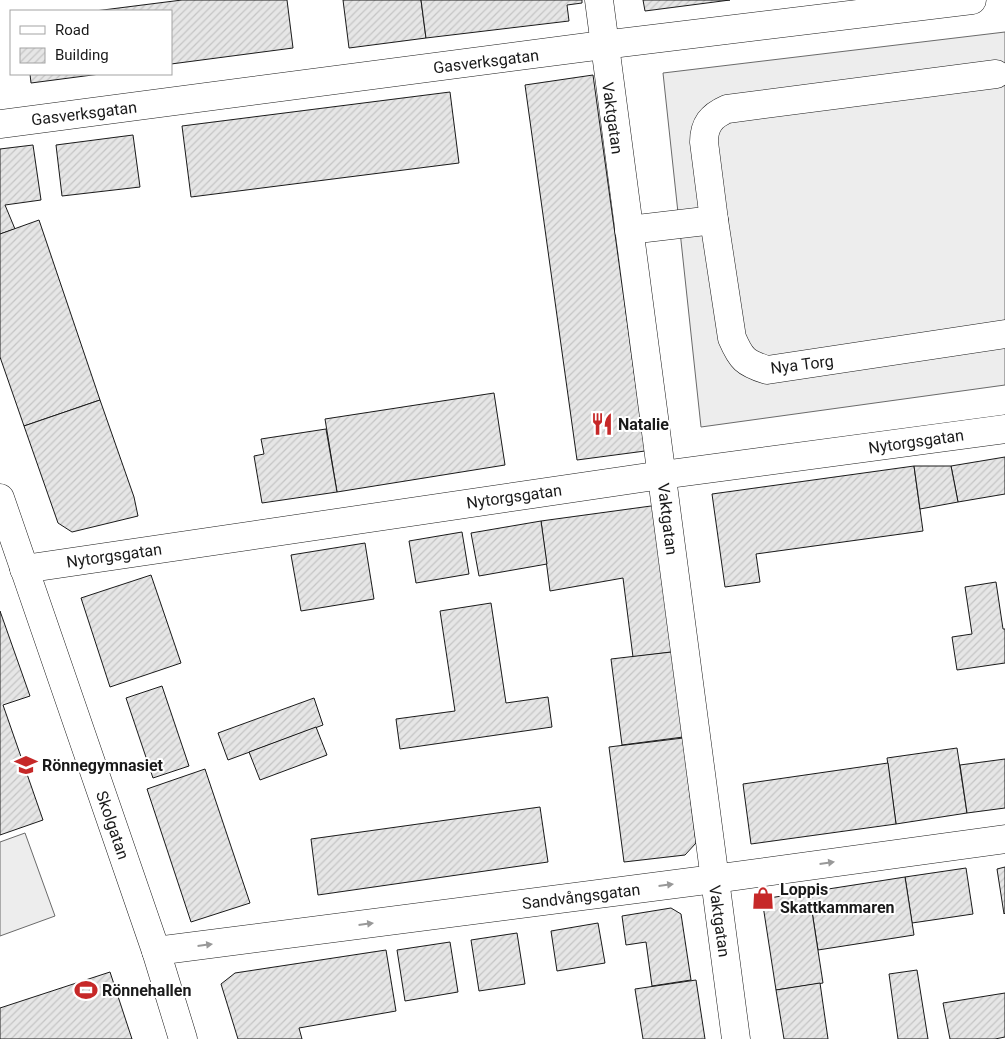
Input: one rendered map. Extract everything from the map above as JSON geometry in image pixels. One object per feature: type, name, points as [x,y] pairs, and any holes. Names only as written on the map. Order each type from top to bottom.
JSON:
[{"type":"street","name":"Vaktgatan","points":[[598,0],[736,1039]]},
{"type":"street","name":"Gasverksgatan","points":[[0,124],[603,45],[972,0]]},
{"type":"street","name":"Nya Torg","points":[[996,74],[727,109],[717,113],[709,121],[704,131],[704,142],[732,338],[738,354],[751,365],[767,370],[1005,334]]},
{"type":"street","points":[[629,230],[714,220]]},
{"type":"street","name":"Nytorgsgatan","points":[[24,569],[662,475],[1005,429]]},
{"type":"street","name":"Skolgatan","points":[[0,498],[156,951],[183,1039]]},
{"type":"street","name":"Sandvångsgatan","points":[[156,951],[714,879],[1005,839]]},
{"type":"shaded area","points":[[1005,32],[1005,385],[701,427],[663,73]]},
{"type":"shaded area","points":[[25,833],[55,916],[0,936],[0,842]]},
{"type":"building","points":[[182,0],[287,0],[293,48],[172,64],[172,10],[103,10]]},
{"type":"building","points":[[343,0],[421,0],[426,38],[349,48]]},
{"type":"building","points":[[421,0],[582,0],[582,3],[567,5],[569,21],[426,38]]},
{"type":"building","points":[[643,0],[730,0],[645,11]]},
{"type":"building","points":[[30,75],[92,75],[31,83]]},
{"type":"building","points":[[593,75],[645,451],[577,460],[525,85]]},
{"type":"building","points":[[450,92],[459,163],[191,197],[182,126]]},
{"type":"building","points":[[133,135],[140,187],[62,196],[56,145]]},
{"type":"building","points":[[33,145],[41,200],[5,205],[15,229],[0,234],[0,149]]},
{"type":"building","points":[[39,220],[100,400],[24,426],[0,357],[0,234]]},
{"type":"building","points":[[494,393],[505,465],[337,492],[325,419]]},
{"type":"building","points":[[100,400],[134,497],[138,516],[72,532],[58,523],[24,426]]},
{"type":"building","points":[[326,429],[337,492],[262,503],[254,456],[264,454],[261,439]]},
{"type":"building","points":[[1005,457],[1005,494],[958,502],[951,466]]},
{"type":"building","points":[[914,466],[923,531],[756,554],[760,582],[725,587],[712,494]]},
{"type":"building","points":[[914,466],[951,466],[958,502],[920,509]]},
{"type":"building","points":[[651,506],[662,514],[680,651],[633,657],[623,578],[550,591],[541,521]]},
{"type":"building","points":[[541,521],[547,564],[479,576],[471,533]]},
{"type":"building","points":[[462,532],[469,574],[416,583],[409,541]]},
{"type":"building","points":[[365,543],[374,599],[301,611],[291,555]]},
{"type":"building","points":[[151,575],[181,663],[110,687],[81,598]]},
{"type":"building","points":[[996,582],[1003,629],[1005,629],[1005,663],[957,670],[952,637],[972,634],[965,587]]},
{"type":"building","points":[[491,603],[506,703],[548,697],[552,727],[400,749],[396,719],[455,711],[440,611]]},
{"type":"building","points":[[0,611],[30,696],[3,705],[43,820],[0,835]]},
{"type":"building","points":[[680,651],[691,736],[622,745],[611,659]]},
{"type":"building","points":[[162,686],[189,766],[153,778],[126,698]]},
{"type":"building","points":[[314,698],[323,725],[228,760],[218,733]]},
{"type":"building","points":[[316,727],[327,755],[260,780],[249,752]]},
{"type":"building","points":[[683,738],[696,843],[685,855],[624,862],[609,747]]},
{"type":"building","points":[[957,748],[967,813],[896,824],[887,758]]},
{"type":"building","points":[[1005,759],[1005,808],[967,813],[960,765]]},
{"type":"building","points":[[888,763],[896,824],[751,844],[743,784]]},
{"type":"building","points":[[205,769],[250,903],[191,922],[147,789]]},
{"type":"building","points":[[540,807],[548,862],[318,895],[311,839]]},
{"type":"building","points":[[1005,867],[1005,913],[1004,914],[997,869]]},
{"type":"building","points":[[966,868],[973,914],[912,923],[905,877]]},
{"type":"building","points":[[905,877],[914,935],[818,950],[809,892]]},
{"type":"building","points":[[809,892],[823,983],[776,990],[762,899]]},
{"type":"building","points":[[671,908],[681,914],[691,980],[652,986],[646,942],[626,945],[622,916]]},
{"type":"building","points":[[598,923],[605,963],[557,971],[551,931]]},
{"type":"building","points":[[517,933],[525,984],[479,991],[471,940]]},
{"type":"building","points":[[450,942],[458,992],[405,1001],[397,950]]},
{"type":"building","points":[[386,950],[396,1011],[299,1028],[302,1039],[238,1039],[221,984],[235,973]]},
{"type":"building","points":[[917,970],[928,1039],[898,1039],[889,974]]},
{"type":"building","name":"Rönnehallen","points":[[110,972],[132,1039],[0,1039],[0,1008]]},
{"type":"building","points":[[696,980],[705,1039],[643,1039],[635,989]]},
{"type":"building","points":[[820,983],[828,1039],[784,1039],[776,990]]},
{"type":"building","points":[[1005,993],[1005,1037],[995,1039],[950,1039],[943,1003]]},
{"type":"place","name":"Natalie","points":[[602,424]]},
{"type":"place","name":"Rönnegymnasiet","points":[[26,765]]},
{"type":"place","name":"Loppis Skattkammaren","points":[[763,898]]},
{"type":"place","name":"Rönnehallen","points":[[86,990]]}]
